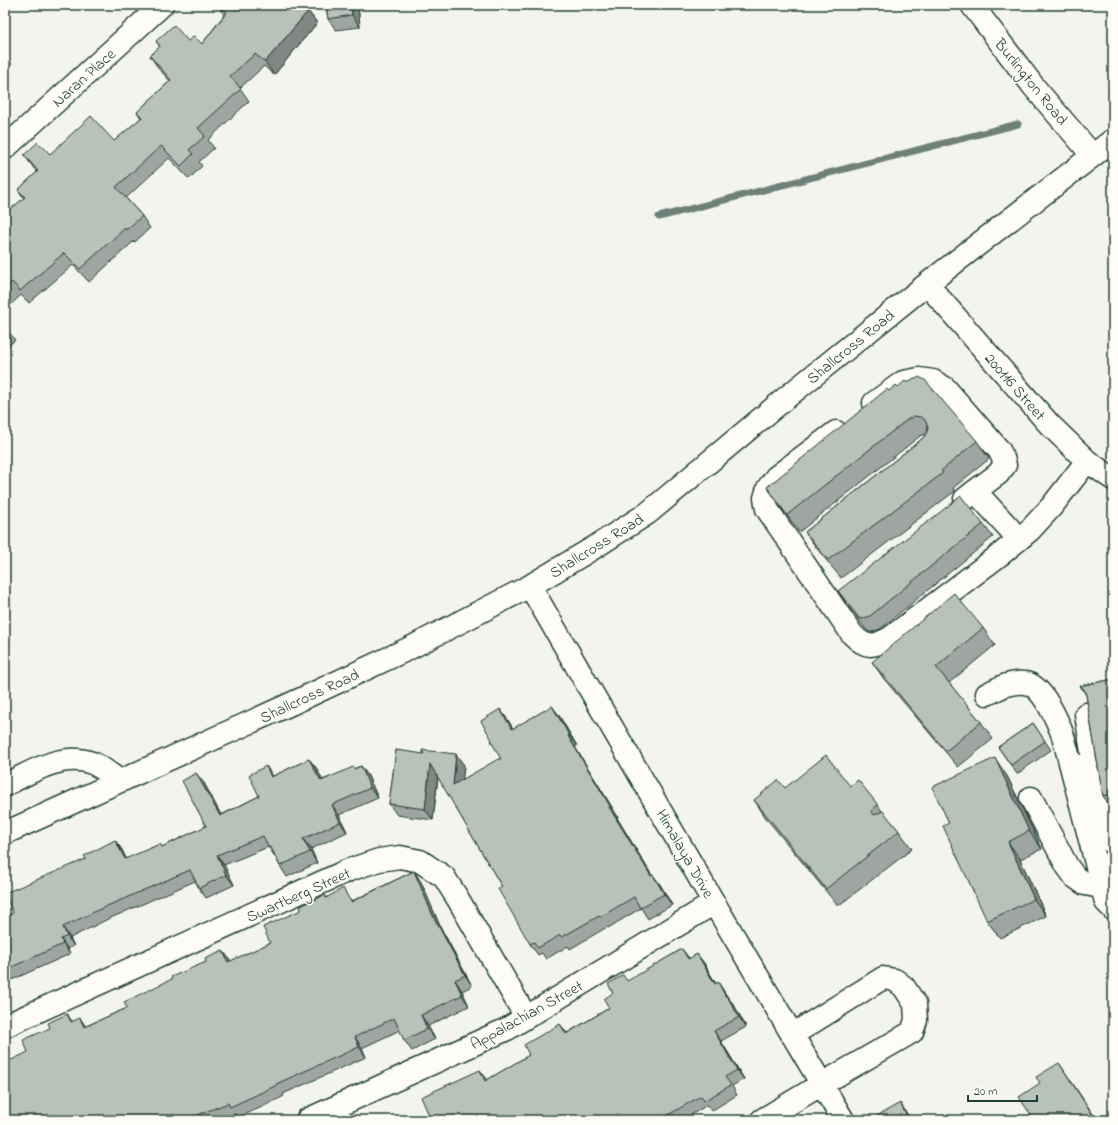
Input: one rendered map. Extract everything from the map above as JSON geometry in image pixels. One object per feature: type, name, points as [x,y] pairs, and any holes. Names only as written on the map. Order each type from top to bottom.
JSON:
[{"type":"street","name":"Naran Place","points":[[5,148],[162,5]]},
{"type":"street","name":"Burlington Road","points":[[972,5],[1034,87],[1094,156]]},
{"type":"street","name":"Shallcross Road","points":[[5,832],[295,702],[403,651],[530,586],[595,547],[648,513],[927,284],[1113,140]]},
{"type":"street","name":"200116 Street","points":[[927,284],[1049,424],[1087,461],[1113,479]]},
{"type":"street","points":[[950,510],[998,474],[1005,465],[999,450],[945,388],[933,381],[919,379],[903,382],[776,477],[768,488],[765,498],[767,509],[796,551],[837,597],[852,634],[860,642],[868,645],[878,644],[890,638],[1001,554],[1030,530],[1052,506],[1087,461]]},
{"type":"street","points":[[975,491],[1019,539]]},
{"type":"street","points":[[796,551],[814,537]]},
{"type":"street","name":"Himalaya Drive","points":[[530,586],[714,903],[843,1120]]},
{"type":"street","points":[[986,694],[1011,683],[1026,683],[1036,689],[1051,708],[1064,739],[1101,887],[1106,902],[1113,909]]},
{"type":"street","points":[[1086,714],[1100,799],[1108,834],[1113,843]]},
{"type":"street","points":[[5,785],[44,765],[74,760],[93,763],[120,781]]},
{"type":"street","points":[[1071,766],[1094,765]]},
{"type":"street","points":[[1031,798],[1067,866],[1075,877],[1085,884],[1101,887]]},
{"type":"street","name":"Swartberg Street","points":[[5,1026],[349,870],[379,860],[400,857],[420,860],[444,877],[526,1017]]},
{"type":"street","name":"Appalachian Street","points":[[307,1120],[507,1029],[714,903]]},
{"type":"street","points":[[762,1120],[912,1032],[916,1020],[915,1004],[904,987],[895,980],[883,978],[792,1035]]},
{"type":"building","points":[[218,5],[302,5],[308,11],[265,62],[255,54],[230,76],[241,89],[198,128],[205,136],[189,150],[193,154],[181,166],[161,146],[116,187],[142,216],[126,230],[125,228],[80,269],[64,253],[20,291],[12,282],[5,289],[5,214],[25,197],[18,190],[38,171],[24,155],[38,142],[50,154],[91,116],[114,141],[142,117],[137,112],[171,80],[150,56],[160,46],[156,41],[174,25],[188,41],[194,36],[202,44],[227,12]]},
{"type":"building","points":[[326,5],[351,5],[352,15],[328,19]]},
{"type":"building","points":[[919,377],[925,380],[977,441],[941,471],[943,473],[828,560],[805,532],[923,438],[927,433],[928,427],[925,420],[921,417],[914,416],[908,419],[787,515],[767,487],[887,389],[889,391],[896,385],[898,387],[905,381],[907,383],[914,378],[916,379]]},
{"type":"building","points":[[961,496],[983,524],[870,616],[862,619],[859,618],[838,591]]},
{"type":"building","points":[[954,593],[983,628],[936,667],[981,722],[946,751],[872,662]]},
{"type":"building","points":[[1113,679],[1113,794],[1103,796],[1086,695],[1084,689],[1080,686]]},
{"type":"building","points":[[552,706],[569,735],[568,736],[610,806],[609,807],[651,876],[653,875],[664,894],[640,908],[634,897],[600,917],[599,916],[562,937],[560,935],[538,948],[534,942],[530,944],[498,889],[502,887],[430,764],[425,809],[389,804],[396,750],[424,754],[422,750],[456,754],[453,785],[498,759],[501,759],[481,721],[500,709],[512,729]]},
{"type":"building","points":[[1033,723],[1045,741],[1011,765],[998,747]]},
{"type":"building","points":[[826,755],[850,786],[858,780],[878,805],[871,811],[874,815],[883,811],[899,831],[826,889],[754,800],[778,780],[785,788]]},
{"type":"building","points":[[995,758],[1029,831],[1008,842],[1034,899],[987,921],[943,826],[949,823],[932,787]]},
{"type":"building","points":[[309,759],[321,781],[353,767],[354,769],[361,766],[370,788],[332,805],[340,822],[303,839],[310,852],[280,866],[271,847],[269,848],[263,836],[217,855],[226,875],[199,888],[190,870],[63,927],[67,936],[61,939],[63,944],[5,970],[5,917],[13,913],[5,893],[86,859],[84,856],[115,840],[125,859],[160,844],[162,847],[206,826],[182,781],[196,773],[220,816],[259,796],[249,775],[266,766],[271,777]]},
{"type":"building","points":[[414,871],[433,916],[465,975],[455,980],[462,995],[421,1015],[427,1029],[404,1040],[394,1018],[355,1037],[359,1047],[276,1084],[277,1085],[230,1107],[228,1103],[185,1120],[5,1120],[5,1063],[28,1052],[23,1040],[50,1028],[48,1023],[67,1014],[71,1022],[80,1018],[84,1027],[127,1008],[124,1002],[172,979],[171,977],[206,962],[205,959],[223,951],[228,962],[270,943],[263,927],[301,910],[300,906],[325,895],[326,898],[343,888],[351,902]]},
{"type":"building","points":[[682,949],[688,959],[697,954],[715,984],[718,982],[739,1017],[714,1031],[737,1070],[725,1077],[731,1085],[704,1101],[701,1096],[661,1119],[662,1120],[431,1120],[421,1097],[480,1070],[485,1081],[529,1055],[524,1045],[560,1024],[566,1034],[609,1008],[604,999],[613,993],[608,984],[623,975],[627,981]]},
{"type":"building","points":[[1059,1063],[1096,1120],[1039,1120],[1038,1118],[1034,1120],[1019,1097],[1040,1083],[1036,1077]]},
{"type":"building","points":[[900,1103],[909,1120],[879,1120],[877,1116]]},
{"type":"waterway","points":[[659,217],[1018,124]]}]
